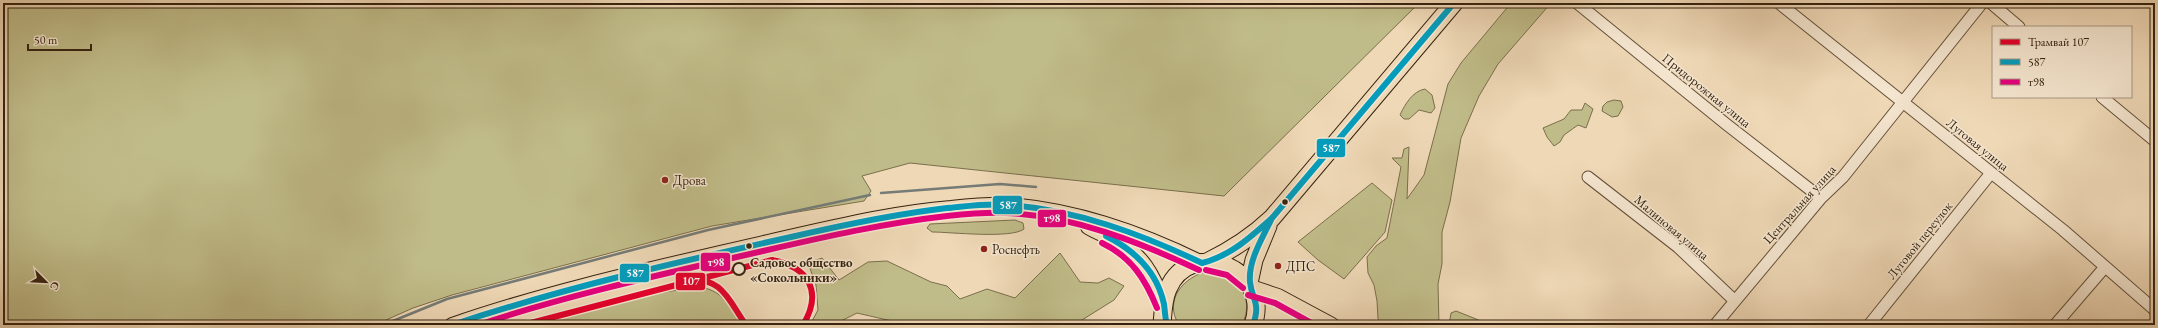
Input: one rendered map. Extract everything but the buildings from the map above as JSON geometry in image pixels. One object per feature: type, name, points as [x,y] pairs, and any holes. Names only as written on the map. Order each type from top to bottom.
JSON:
[{"type":"highway","points":[[1164,317],[1168,288],[1175,278],[1184,269],[1205,262],[1231,250],[1252,236],[1272,218],[1454,3]]},
{"type":"highway","points":[[1250,285],[1254,260],[1261,239],[1272,218]]},
{"type":"highway","points":[[1205,262],[1220,263],[1231,267],[1242,274],[1250,285],[1255,296],[1257,310],[1253,325]]},
{"type":"main road","points":[[452,325],[548,295],[714,254],[881,216],[929,209],[1007,205],[1063,213],[1164,244],[1205,262]]},
{"type":"main road","points":[[1063,213],[1095,232],[1114,240],[1136,254],[1150,272],[1164,317]]},
{"type":"main road","points":[[1250,285],[1278,296],[1332,325]]},
{"type":"street","name":"Придорожная улица","points":[[1576,3],[1726,124],[1821,198]]},
{"type":"street","name":"Центральная улица","points":[[1715,325],[1821,198],[1843,177],[1982,3]]},
{"type":"street","points":[[1991,3],[2018,26]]},
{"type":"street","name":"Луговая улица","points":[[1780,4],[1903,100],[2063,230],[2155,310]]},
{"type":"street","points":[[2103,98],[2155,141]]},
{"type":"street","name":"Луговой переулок","points":[[1869,325],[1991,173]]},
{"type":"street","name":"Малиновая улица","points":[[1588,177],[1678,247],[1735,300]]},
{"type":"street","points":[[2055,325],[2105,267]]},
{"type":"shaded area","points":[[3,3],[1419,3],[1224,196],[910,163],[862,176],[871,191],[864,201],[712,226],[452,295],[413,308],[375,325],[3,325]]},
{"type":"shaded area","points":[[1511,3],[1551,3],[1498,64],[1479,96],[1461,138],[1450,202],[1442,232],[1442,264],[1438,284],[1439,325],[1384,325],[1378,319],[1377,301],[1374,285],[1368,273],[1367,257],[1376,246],[1387,238],[1401,167],[1392,158],[1402,158],[1404,149],[1409,147],[1407,199],[1424,175],[1448,84],[1461,63]]},
{"type":"shaded area","points":[[1425,89],[1432,95],[1435,108],[1431,113],[1419,110],[1409,119],[1404,119],[1400,115],[1407,102],[1417,92]]},
{"type":"shaded area","points":[[1614,100],[1621,101],[1623,107],[1618,116],[1612,117],[1602,111],[1603,106],[1607,102]]},
{"type":"shaded area","points":[[1585,103],[1593,109],[1586,128],[1578,125],[1564,135],[1560,142],[1554,146],[1547,137],[1543,128],[1564,119],[1571,110],[1582,110]]},
{"type":"shaded area","points":[[1372,183],[1392,200],[1385,232],[1344,279],[1318,260],[1298,242]]},
{"type":"shaded area","points":[[1015,220],[1023,223],[1024,229],[1007,234],[932,232],[927,228],[930,224]]},
{"type":"shaded area","points":[[1060,253],[1080,282],[1098,283],[1109,278],[1124,286],[1114,300],[1074,325],[909,325],[857,313],[833,325],[810,325],[818,310],[816,285],[808,263],[822,258],[839,280],[868,262],[887,261],[931,282],[947,286],[960,299],[987,289],[1015,298]]},
{"type":"shaded area","points":[[1209,271],[1228,277],[1241,289],[1245,296],[1247,305],[1246,315],[1242,325],[1179,325],[1173,307],[1179,290],[1192,278]]},
{"type":"shaded area","points":[[697,287],[705,288],[719,295],[730,305],[743,325],[539,325],[646,295]]},
{"type":"shaded area","points":[[1456,311],[1491,325],[1449,325],[1451,313]]},
{"type":"waterway","points":[[881,193],[1000,184],[1036,187]]},
{"type":"waterway","points":[[383,325],[447,299],[708,230],[870,195]]},
{"type":"tram line","name":"107","points":[[523,325],[772,260],[785,263],[795,268],[809,283],[812,292],[812,302],[809,313],[803,325]]},
{"type":"tram line","name":"107","points":[[686,281],[698,280],[708,282],[716,286],[729,299],[746,325]]},
{"type":"transit line","name":"587","points":[[452,325],[536,299],[620,276],[830,228],[927,210],[994,204],[1034,208],[1084,218],[1156,242],[1202,263],[1212,260],[1240,245],[1272,218],[1454,3]]},
{"type":"transit line","name":"т98","points":[[478,325],[548,303],[786,246],[878,226],[969,214],[1006,213],[1031,215],[1081,225],[1129,240],[1199,270]]},
{"type":"transit line","name":"587","points":[[1253,325],[1256,306],[1250,282],[1251,266],[1256,250],[1271,220]]},
{"type":"transit line","name":"587","points":[[1106,236],[1135,255],[1150,272],[1161,292],[1167,325]]},
{"type":"transit line","name":"т98","points":[[1102,243],[1121,255],[1136,270],[1147,287],[1157,308]]},
{"type":"transit line","name":"т98","points":[[1206,270],[1227,275],[1243,288]]},
{"type":"transit line","name":"т98","points":[[1248,295],[1275,303],[1315,325]]},
{"type":"place","name":"Дрова","points":[[665,180]]},
{"type":"place","name":"Роснефть","points":[[984,249]]},
{"type":"place","name":"ДПС","points":[[1278,266]]},
{"type":"place","name":"Садовое общество «Сокольники»","points":[[739,269]]}]
